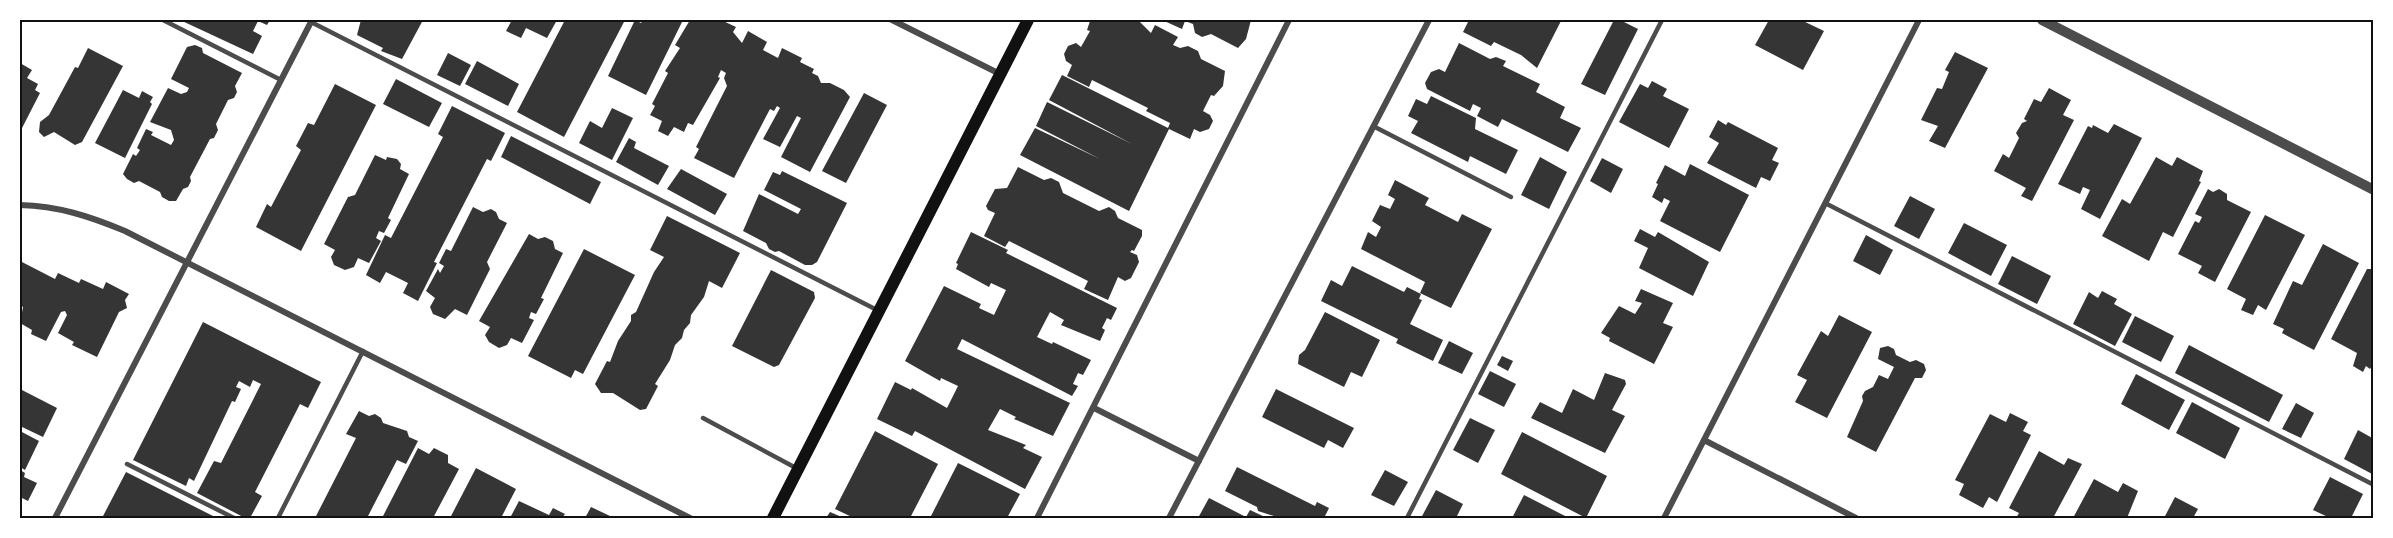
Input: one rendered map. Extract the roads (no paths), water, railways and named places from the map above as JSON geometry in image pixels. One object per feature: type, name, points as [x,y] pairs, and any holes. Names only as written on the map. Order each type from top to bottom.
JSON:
[{"type":"main road","points":[[773,519],[1028,20]]},
{"type":"street","points":[[892,20],[1000,75]]},
{"type":"street","points":[[1037,519],[1289,20]]},
{"type":"street","points":[[1169,519],[1429,20]]},
{"type":"street","points":[[1664,519],[1919,20]]},
{"type":"street","points":[[2042,20],[2373,190]]},
{"type":"street","points":[[56,519],[311,21]]},
{"type":"street","points":[[20,205],[50,206],[87,215],[363,351],[690,519]]},
{"type":"street","points":[[1094,408],[1199,461]]},
{"type":"street","points":[[1704,440],[1856,519]]},
{"type":"lane","points":[[163,20],[281,80]]},
{"type":"lane","points":[[1407,519],[1662,20]]},
{"type":"lane","points":[[311,21],[879,312]]},
{"type":"lane","points":[[1373,126],[1511,197]]},
{"type":"lane","points":[[1825,202],[2373,485]]},
{"type":"lane","points":[[278,519],[363,351]]},
{"type":"lane","points":[[703,418],[799,469]]},
{"type":"lane","points":[[127,464],[234,519]]}]
